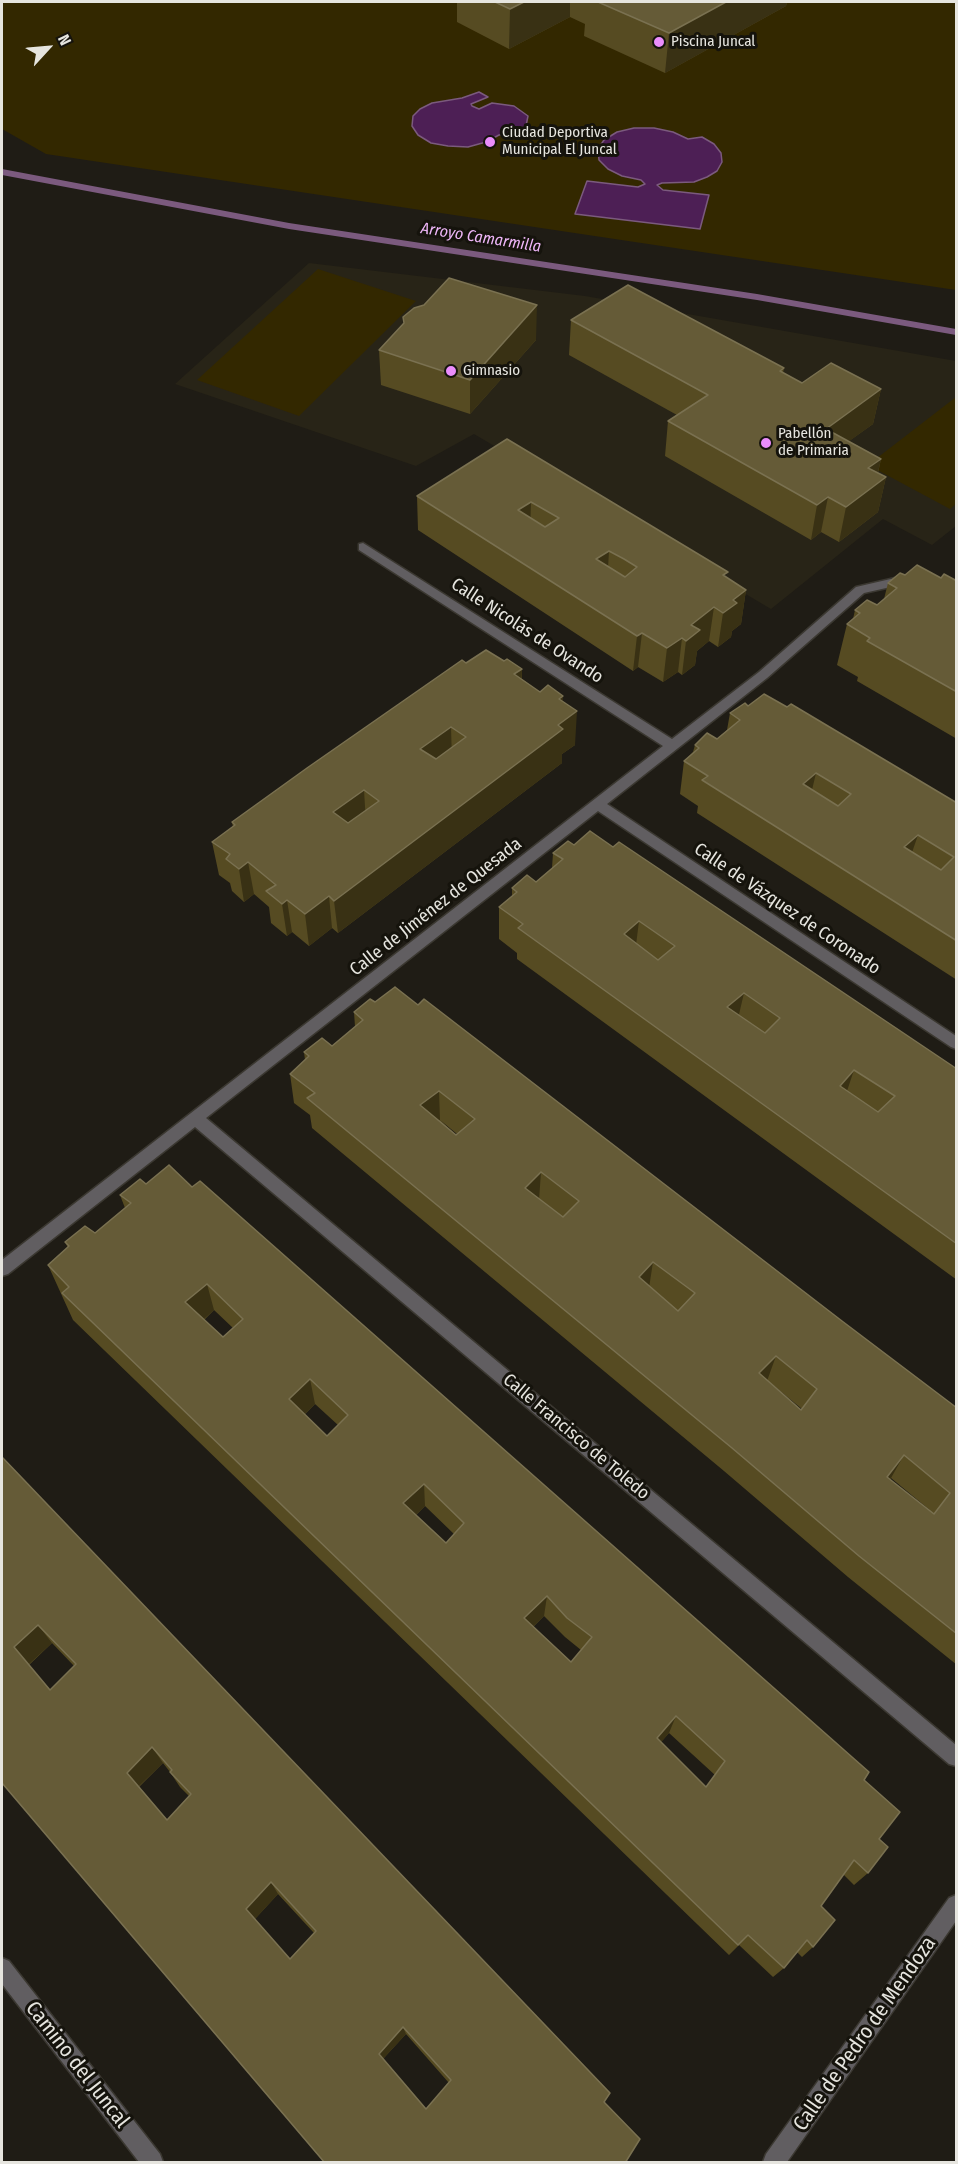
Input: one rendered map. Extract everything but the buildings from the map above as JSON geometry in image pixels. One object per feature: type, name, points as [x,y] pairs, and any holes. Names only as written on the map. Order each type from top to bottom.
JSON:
[{"type":"street","name":"Calle Nicolás de Ovando","points":[[363,547],[673,746]]},
{"type":"street","name":"Calle de Jiménez de Quesada","points":[[2,1269],[763,675],[860,590],[895,582],[918,584]]},
{"type":"street","name":"Calle de Vázquez de Coronado","points":[[597,804],[957,1043]]},
{"type":"street","name":"Calle Francisco de Toledo","points":[[195,1118],[957,1757]]},
{"type":"street","name":"Calle de Pedro de Mendoza","points":[[774,2163],[957,1905]]},
{"type":"street","name":"Camino del Juncal","points":[[2,1968],[152,2163]]},
{"type":"shaded area","name":"Ciudad Deportiva Municipal El Juncal","points":[[2,2],[956,2],[956,290],[46,154],[2,129]]},
{"type":"shaded area","points":[[479,92],[488,97],[471,104],[472,106],[479,109],[492,103],[514,106],[528,116],[526,126],[513,133],[499,135],[486,142],[468,147],[431,143],[418,135],[412,126],[413,116],[420,109],[432,103],[462,98]]},
{"type":"shaded area","points":[[634,128],[654,128],[673,132],[688,139],[702,137],[714,144],[721,153],[722,162],[717,171],[707,177],[694,182],[657,185],[663,190],[709,195],[700,229],[575,214],[587,181],[638,187],[645,184],[641,180],[622,176],[608,169],[599,160],[598,149],[604,140],[617,132]]},
{"type":"shaded area","points":[[309,263],[585,296],[956,361],[956,526],[932,545],[883,519],[771,609],[474,434],[416,466],[175,384]]},
{"type":"shaded area","points":[[318,269],[416,301],[299,416],[197,380]]},
{"type":"shaded area","points":[[956,397],[956,504],[950,509],[868,465]]},
{"type":"waterway","name":"Arroyo Camarmilla","points":[[2,172],[289,226],[757,297],[956,332]]},
{"type":"place","name":"Piscina Juncal","points":[[659,42]]},
{"type":"place","name":"Ciudad Deportiva Municipal El Juncal","points":[[490,142]]},
{"type":"place","name":"Gimnasio","points":[[451,371]]},
{"type":"place","name":"Pabellón de Primaria","points":[[766,443]]}]
